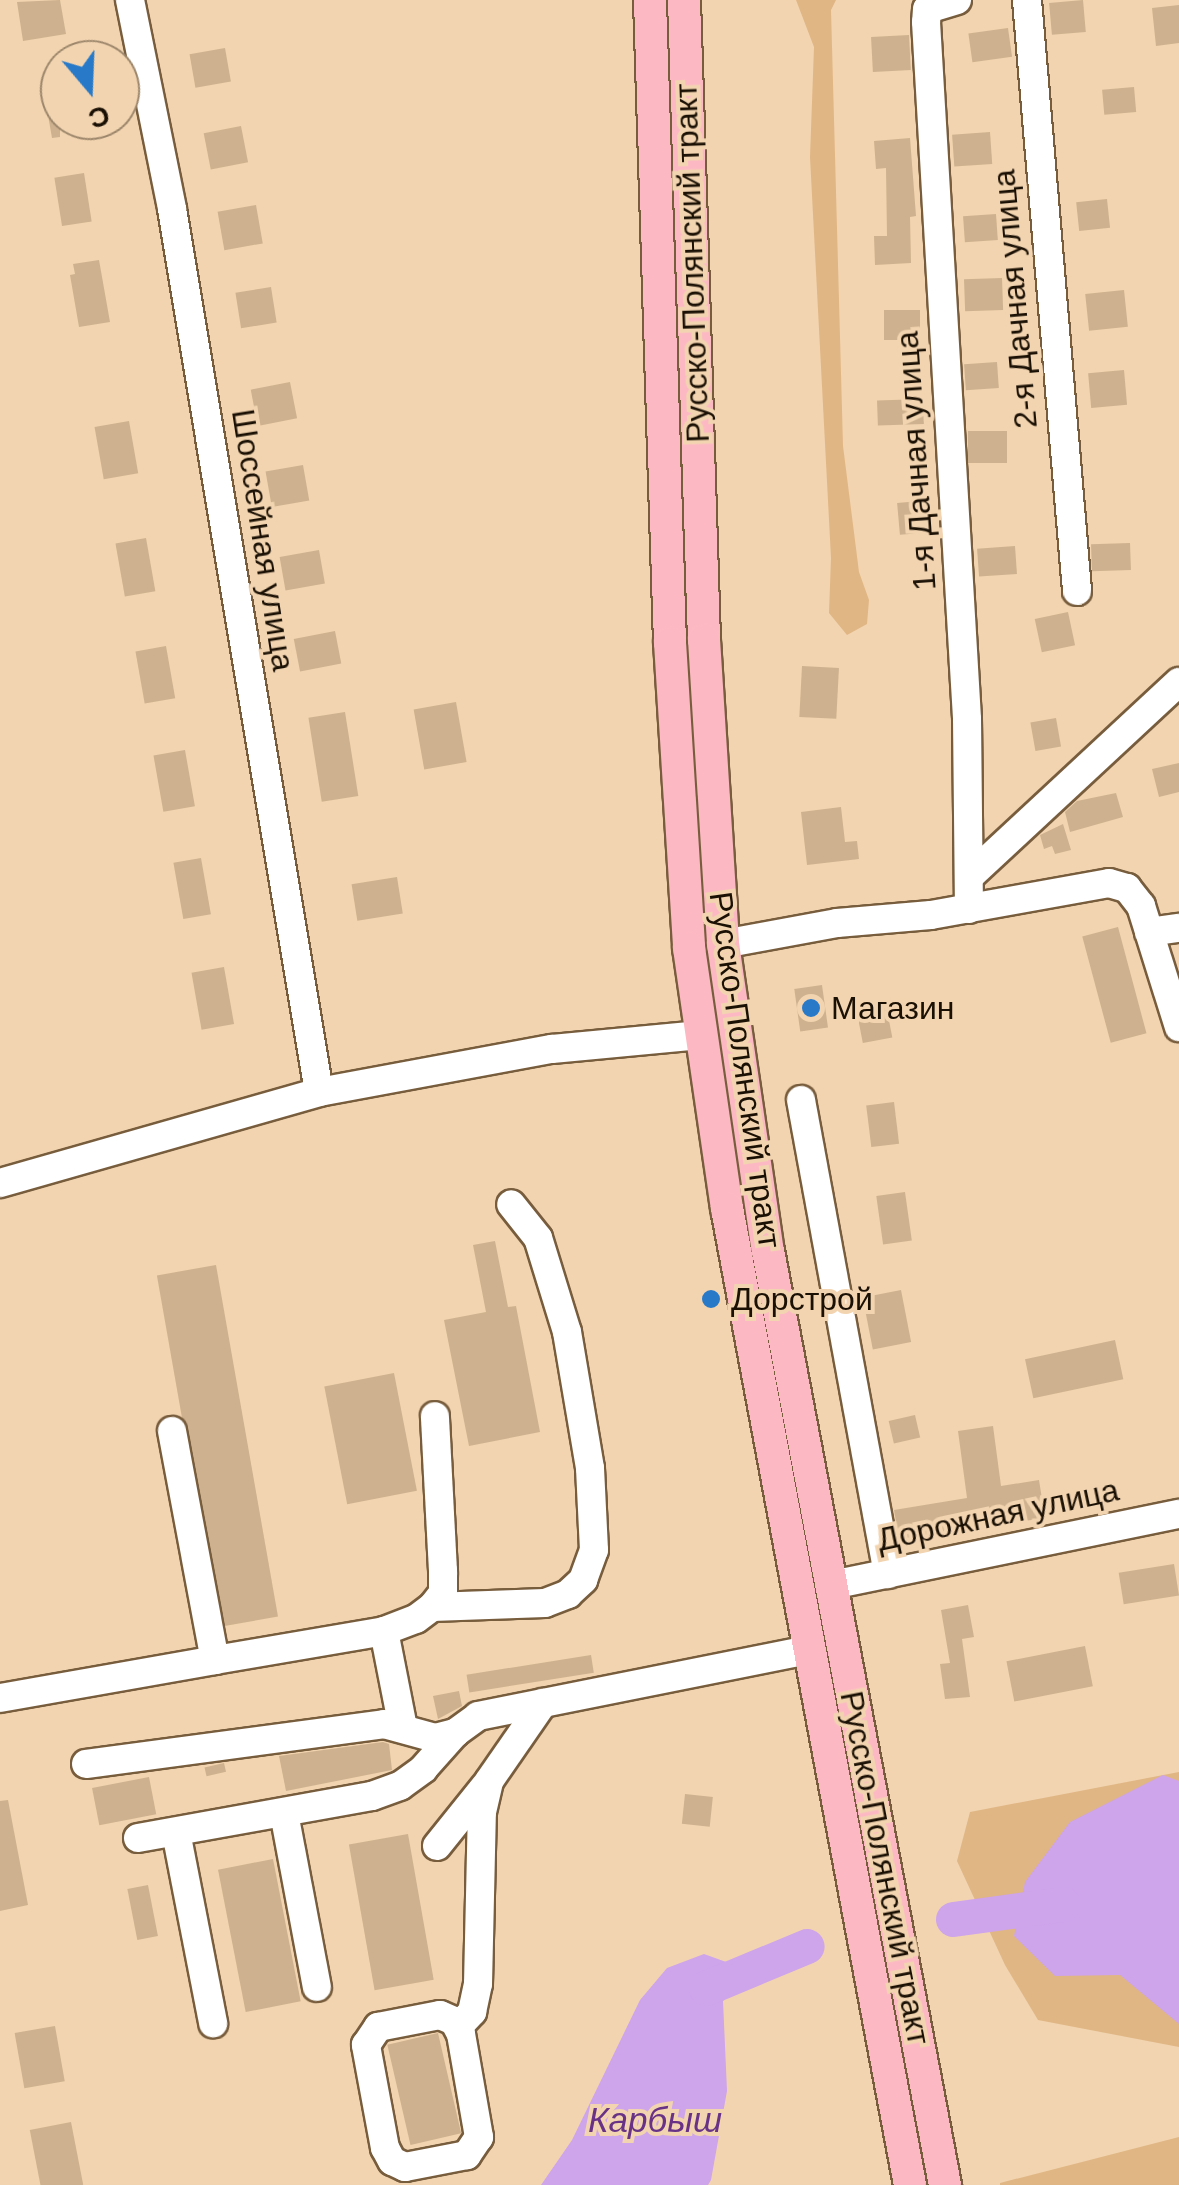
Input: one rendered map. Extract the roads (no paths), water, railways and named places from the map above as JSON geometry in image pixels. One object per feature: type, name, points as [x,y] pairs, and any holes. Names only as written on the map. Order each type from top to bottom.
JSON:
[{"type":"main road","name":"Русско-Полянский тракт","points":[[650,0],[670,643],[689,948],[700,1035],[808,1650],[910,2185]]},
{"type":"main road","name":"Русско-Полянский тракт","points":[[684,0],[704,640],[722,944],[768,1251],[945,2185]]},
{"type":"street","name":"Шоссейная улица","points":[[130,0],[172,209],[319,1092]]},
{"type":"street","name":"1-я Дачная улица","points":[[957,0],[927,8],[967,720],[969,908]]},
{"type":"street","name":"2-я Дачная улица","points":[[1027,0],[1077,591]]},
{"type":"street","points":[[970,876],[1179,682]]},
{"type":"street","points":[[722,944],[837,922],[969,908],[1108,882],[1128,888],[1141,906],[1179,1027]]},
{"type":"street","points":[[1149,932],[1179,928]]},
{"type":"street","points":[[0,1183],[319,1092],[552,1049],[700,1035]]},
{"type":"street","points":[[800,1100],[888,1574]]},
{"type":"street","points":[[432,1607],[546,1603],[568,1594],[583,1580],[594,1550],[590,1468],[567,1332],[538,1238],[511,1204]]},
{"type":"street","points":[[0,1698],[384,1631],[416,1620],[442,1592],[444,1571],[435,1416]]},
{"type":"street","points":[[172,1431],[215,1660]]},
{"type":"street","name":"Дорожная улица","points":[[832,1585],[1179,1514]]},
{"type":"street","points":[[384,1631],[403,1728]]},
{"type":"street","points":[[138,1838],[372,1796],[400,1786],[478,1716],[808,1650]]},
{"type":"street","points":[[437,1846],[543,1703]]},
{"type":"street","points":[[86,1764],[384,1724],[434,1738],[455,1733]]},
{"type":"street","points":[[458,2027],[472,2012],[478,1984],[482,1812],[488,1781]]},
{"type":"street","points":[[284,1813],[317,1987]]},
{"type":"street","points":[[176,1832],[213,2023]]},
{"type":"street","points":[[433,2016],[447,2017],[458,2027],[479,2130],[477,2144],[460,2158],[413,2167],[398,2165],[385,2148],[366,2052],[368,2038],[385,2024],[433,2016]]},
{"type":"water","points":[[1163,1775],[1179,1781],[1179,2024],[1120,1975],[1055,1976],[1014,1936],[1025,1882],[1070,1822]]},
{"type":"water","name":"Карбыш","points":[[704,1954],[754,1972],[723,2001],[727,2091],[708,2185],[541,2185],[572,2140],[640,2000],[667,1968]]},
{"type":"waterway","points":[[953,1919],[1063,1904]]},
{"type":"waterway","points":[[706,1988],[807,1946]]},
{"type":"place","name":"Магазин","points":[[811,1008]]},
{"type":"place","name":"Дорстрой","points":[[711,1299]]}]
